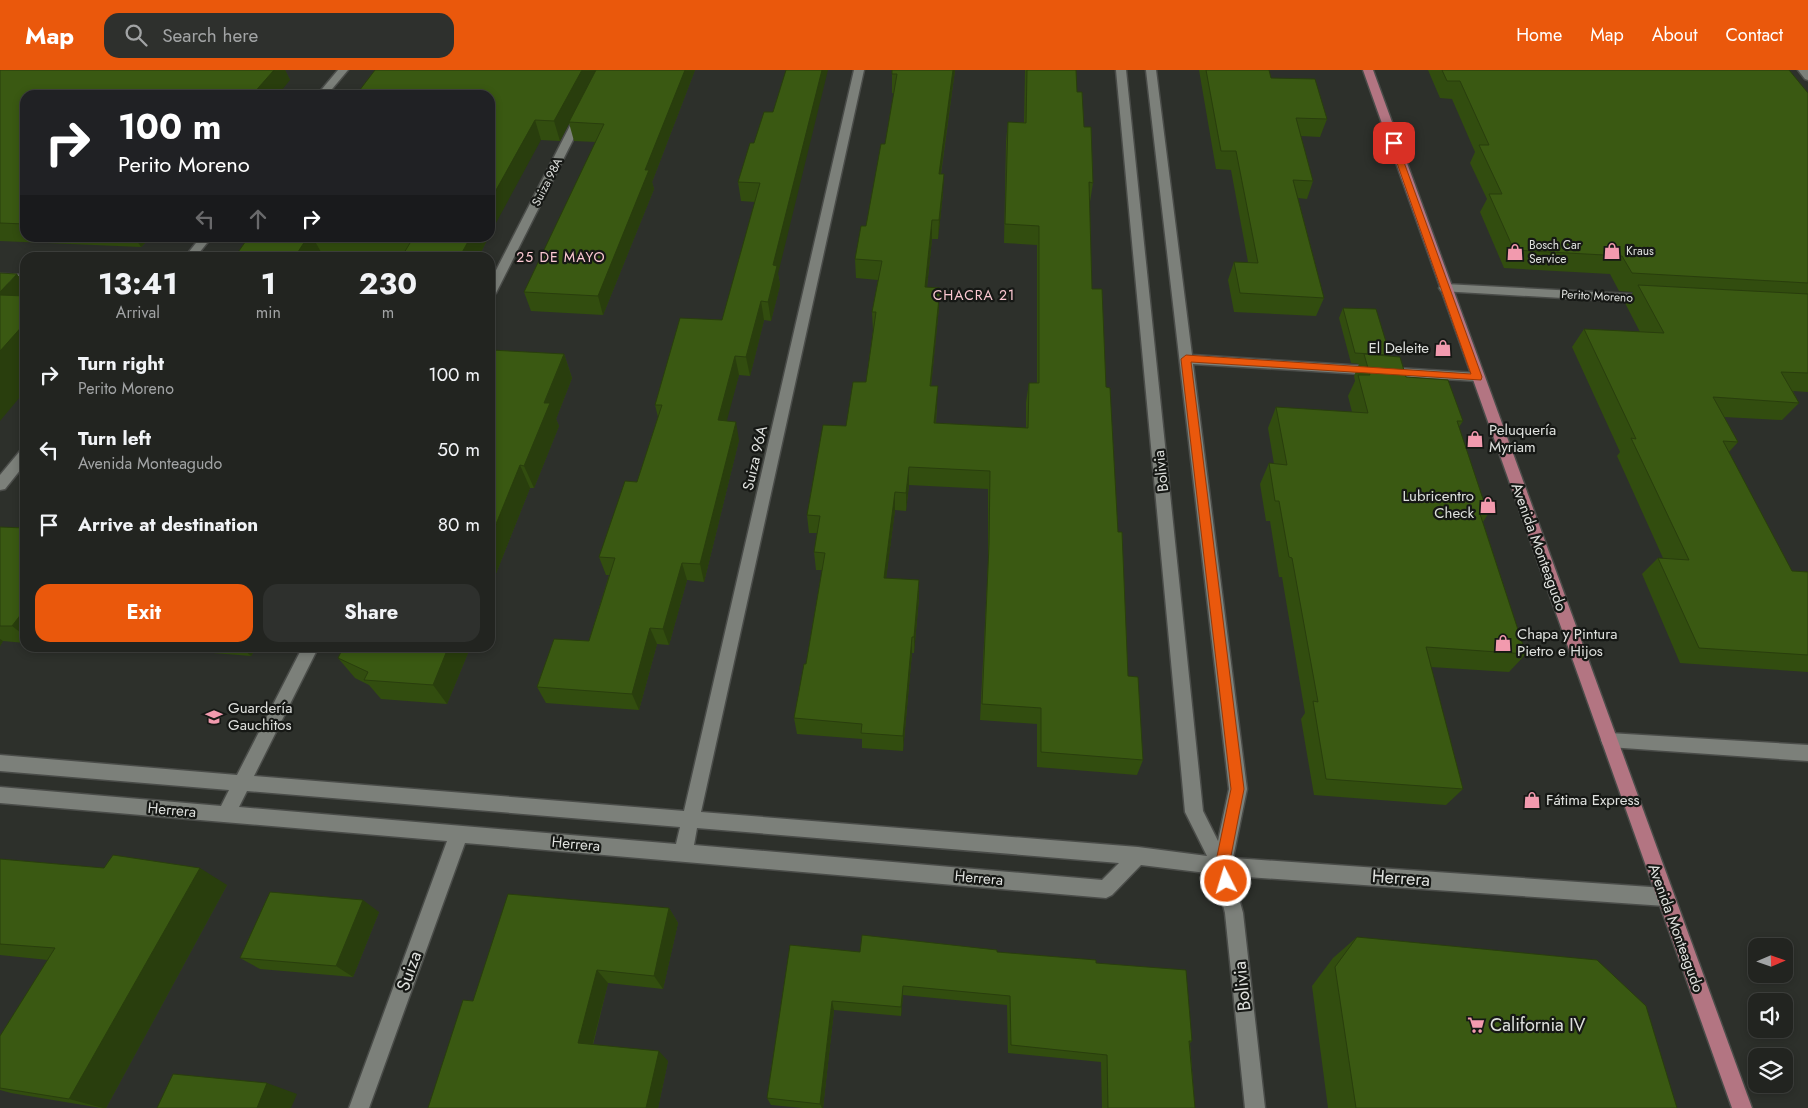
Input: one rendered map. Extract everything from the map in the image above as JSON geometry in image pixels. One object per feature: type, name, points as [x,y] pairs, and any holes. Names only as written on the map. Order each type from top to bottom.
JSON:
[{"type":"main road","name":"Avenida Monteagudo","points":[[1368,70],[1742,1108]]},
{"type":"street","points":[[326,90],[343,70]]},
{"type":"street","name":"Suiza 96A","points":[[683,853],[859,70]]},
{"type":"street","name":"Bolivia","points":[[1121,70],[1194,812],[1222,866],[1234,913],[1255,1108]]},
{"type":"street","name":"Bolivia","points":[[1151,70],[1238,789],[1222,866]]},
{"type":"street","points":[[1803,70],[1808,77]]},
{"type":"street","name":"Suiza 98A","points":[[495,284],[586,104]]},
{"type":"street","points":[[194,252],[202,242]]},
{"type":"street","points":[[0,278],[20,279]]},
{"type":"street","name":"Perito Moreno","points":[[1445,288],[1661,299]]},
{"type":"street","points":[[1186,359],[1478,377]]},
{"type":"street","points":[[0,485],[20,461]]},
{"type":"street","points":[[226,814],[308,652]]},
{"type":"street","points":[[1608,740],[1808,753]]},
{"type":"street","name":"Herrera","points":[[0,763],[1138,856],[1222,866],[1665,897]]},
{"type":"street","name":"Herrera","points":[[0,795],[1106,889],[1138,856]]},
{"type":"street","name":"Suiza","points":[[359,1108],[459,834]]},
{"type":"building","points":[[0,70],[274,70],[256,90],[20,90],[20,224],[0,223]]},
{"type":"building","points":[[375,70],[582,70],[554,121],[535,120],[495,192],[495,90],[360,90]]},
{"type":"building","points":[[596,70],[685,70],[645,170],[649,170],[598,296],[524,292],[604,124],[569,122]]},
{"type":"building","points":[[786,70],[822,70],[773,265],[777,266],[768,302],[761,301],[746,357],[735,356],[718,420],[736,422],[700,564],[682,563],[663,629],[650,628],[632,694],[537,687],[554,639],[589,641],[615,558],[599,557],[625,481],[637,482],[662,405],[655,405],[680,318],[722,320],[760,183],[738,182],[750,143],[754,143],[764,112],[773,112]]},
{"type":"building","points":[[892,70],[953,70],[939,174],[944,174],[939,220],[932,220],[925,287],[940,288],[930,386],[938,386],[934,423],[1028,428],[1029,383],[1039,383],[1039,226],[1005,224],[1008,122],[1026,123],[1027,70],[1076,70],[1077,92],[1082,92],[1084,127],[1091,127],[1093,183],[1089,182],[1092,289],[1102,289],[1106,387],[1110,388],[1118,532],[1122,532],[1128,676],[1138,677],[1143,760],[1041,752],[1041,708],[982,704],[989,545],[990,471],[909,467],[906,493],[895,492],[884,578],[919,580],[903,736],[861,733],[862,724],[794,718],[804,664],[806,664],[825,553],[814,552],[820,516],[807,515],[823,425],[846,426],[853,382],[866,382],[876,312],[872,312],[882,261],[855,259],[861,226],[866,226],[881,144],[885,144],[897,74],[892,74]]},
{"type":"building","points":[[1206,70],[1269,70],[1271,78],[1315,79],[1327,119],[1296,118],[1313,181],[1293,180],[1324,298],[1240,293],[1234,262],[1258,263],[1236,151],[1221,151]]},
{"type":"building","points":[[1442,70],[1789,70],[1808,93],[1808,283],[1632,273],[1622,256],[1514,250],[1489,194],[1502,194],[1479,145],[1489,145],[1460,81],[1447,81]]},
{"type":"building","points":[[245,242],[304,242],[298,252],[238,252]]},
{"type":"building","points":[[411,242],[468,242],[462,252],[405,252]]},
{"type":"building","points":[[0,273],[17,274],[0,292]]},
{"type":"building","points":[[1638,285],[1808,294],[1808,373],[1781,372],[1799,403],[1713,397],[1738,442],[1723,441],[1792,571],[1808,572],[1808,655],[1699,648],[1658,558],[1689,560],[1631,438],[1636,439],[1584,329],[1664,333]]},
{"type":"building","points":[[0,295],[20,296],[20,329],[0,351]]},
{"type":"building","points":[[1343,308],[1376,309],[1390,355],[1355,353]]},
{"type":"building","points":[[495,350],[564,354],[544,403],[550,403],[524,466],[520,465],[495,527]]},
{"type":"building","points":[[1364,354],[1400,357],[1406,377],[1448,380],[1463,421],[1457,421],[1488,514],[1480,514],[1526,654],[1426,647],[1463,789],[1326,779],[1313,701],[1318,702],[1292,558],[1289,557],[1279,501],[1275,501],[1269,463],[1287,465],[1276,407],[1368,413],[1358,375],[1370,375]]},
{"type":"building","points":[[0,527],[20,528],[20,616],[12,626],[0,626]]},
{"type":"building","points":[[341,652],[446,652],[433,685],[364,680],[368,672],[338,658]]},
{"type":"building","points":[[113,855],[200,868],[69,1099],[0,1088],[0,1036],[55,948],[0,944],[0,859],[104,868]]},
{"type":"building","points":[[270,892],[363,900],[336,966],[240,958]]},
{"type":"building","points":[[508,894],[669,908],[654,976],[597,970],[578,1043],[659,1051],[646,1108],[428,1108],[463,1000],[473,1001]]},
{"type":"building","points":[[862,935],[997,950],[997,952],[1096,960],[1096,963],[1186,970],[1192,1041],[1189,1041],[1195,1108],[1108,1108],[1107,1055],[1011,1045],[1010,996],[903,986],[901,1007],[832,1001],[820,1104],[767,1098],[790,945],[860,952]]},
{"type":"building","name":"California IV","points":[[1357,937],[1597,960],[1646,1006],[1677,1108],[1356,1108],[1335,967]]},
{"type":"building","points":[[173,1074],[267,1083],[257,1108],[157,1108]]},
{"type":"place","name":"Kraus","points":[[1612,251]]},
{"type":"place","name":"Bosch Car Service","points":[[1515,252]]},
{"type":"place","name":"El Deleite","points":[[1443,348]]},
{"type":"place","name":"Peluquería Myriam","points":[[1475,439]]},
{"type":"place","name":"Lubricentro Check","points":[[1488,505]]},
{"type":"place","name":"Chapa y Pintura Pietro e Hijos","points":[[1503,643]]},
{"type":"place","name":"Guardería Gauchitos","points":[[214,717]]},
{"type":"place","name":"Fátima Express","points":[[1532,800]]},
{"type":"place","name":"California IV","points":[[1476,1025]]},
{"type":"district","name":"25 DE MAYO","points":[[561,257]]},
{"type":"district","name":"CHACRA 21","points":[[974,295]]},
{"type":"route","points":[[1226,881],[1222,866],[1238,789],[1186,359],[1478,377],[1394,143]]}]
